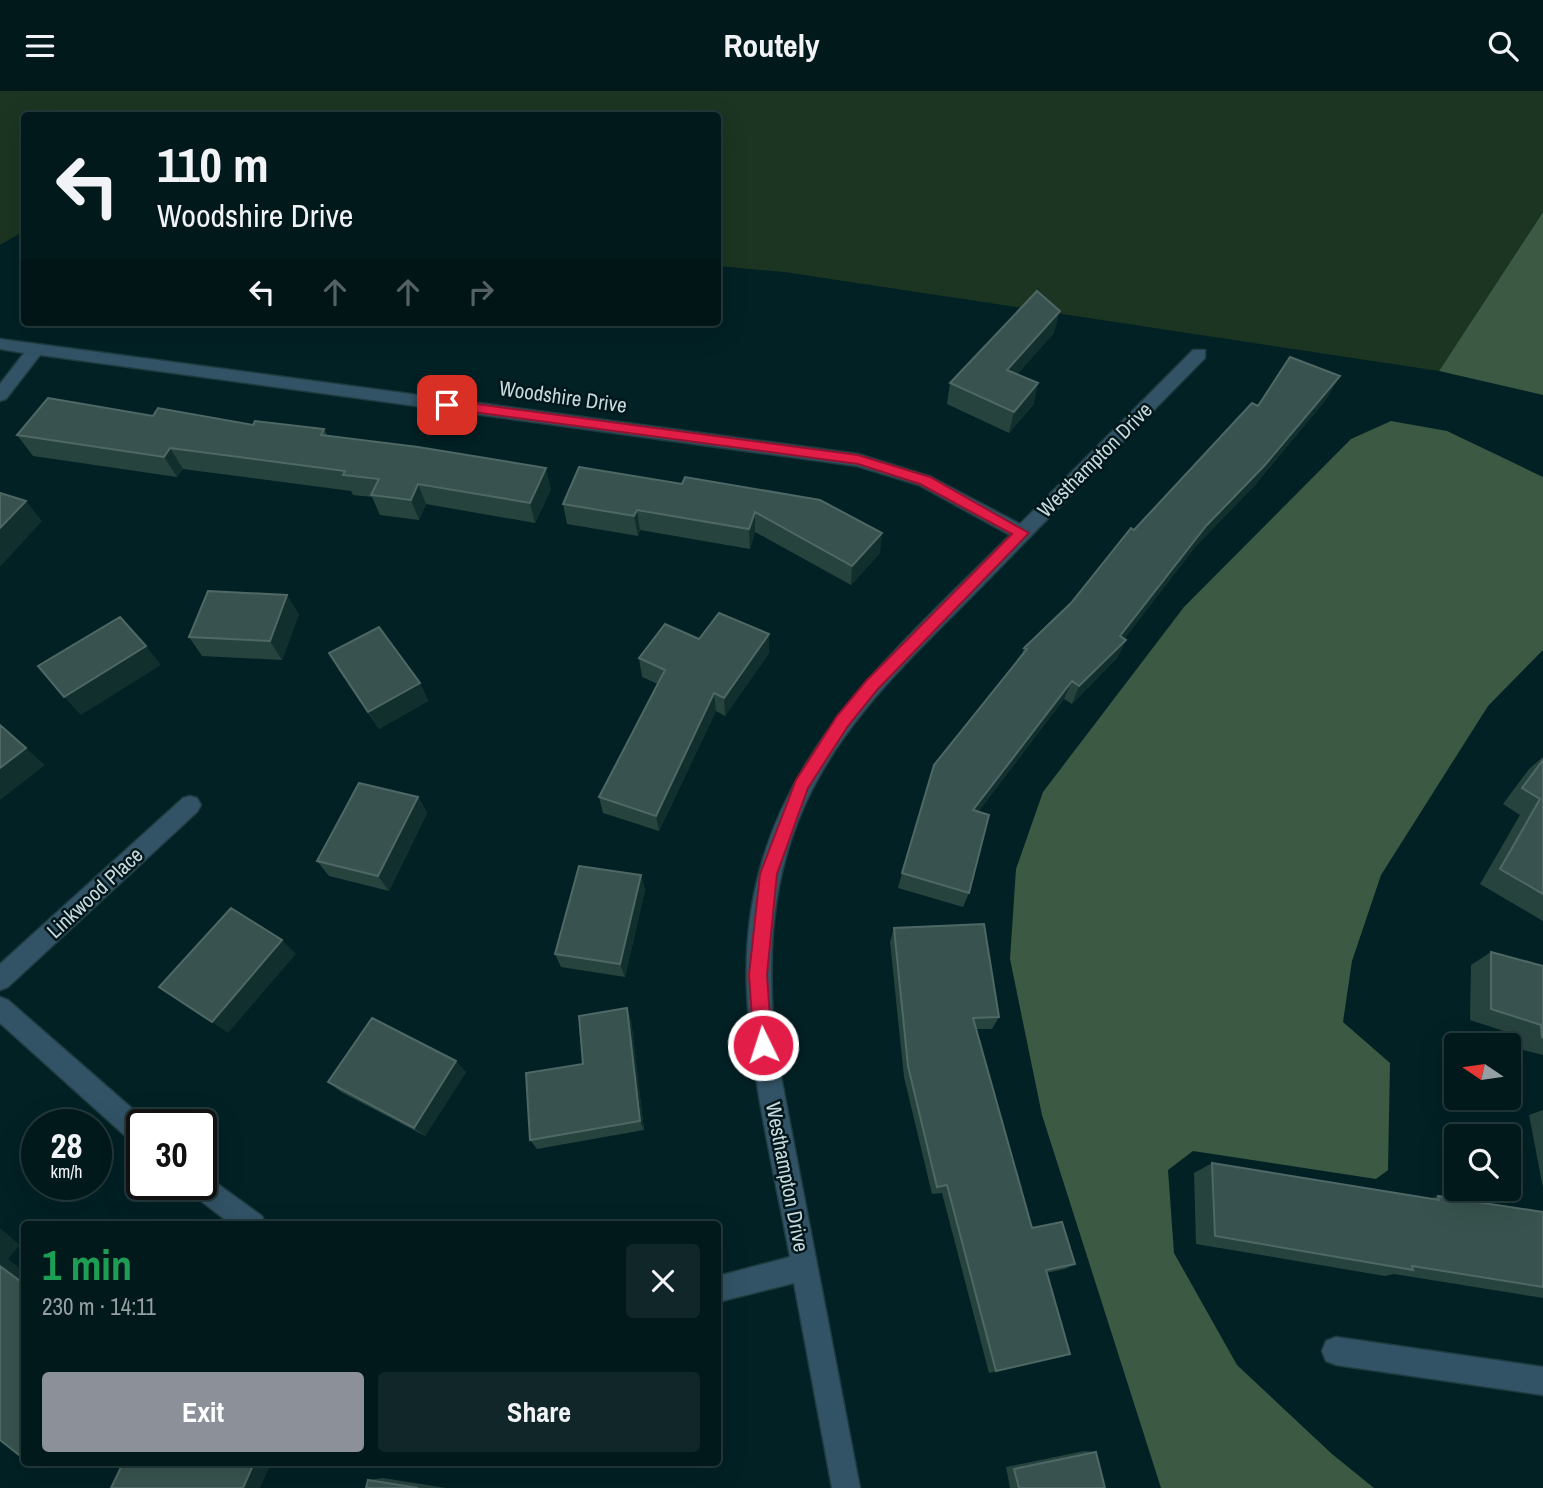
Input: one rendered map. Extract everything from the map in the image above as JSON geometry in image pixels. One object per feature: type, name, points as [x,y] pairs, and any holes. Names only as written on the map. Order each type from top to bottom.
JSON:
[{"type":"street","name":"Woodshire Drive","points":[[0,344],[858,460],[925,481],[1022,533]]},
{"type":"street","points":[[0,395],[36,349]]},
{"type":"street","name":"Westhampton Drive","points":[[846,1488],[763,1045],[758,975],[769,874],[801,785],[842,721],[872,686],[1199,353]]},
{"type":"street","name":"Linkwood Place","points":[[0,979],[190,805]]},
{"type":"street","points":[[0,1008],[126,1120]]},
{"type":"street","points":[[217,1197],[248,1221]]},
{"type":"street","points":[[721,1288],[804,1267]]},
{"type":"street","points":[[1336,1350],[1543,1381]]},
{"type":"green space","points":[[0,91],[1543,91],[1543,212],[1439,371],[784,272],[721,266],[721,112],[21,112],[21,233],[0,245]]},
{"type":"green space","points":[[1543,212],[1543,395],[1439,371]]},
{"type":"green space","points":[[1391,421],[1447,431],[1543,477],[1543,650],[1488,706],[1381,875],[1352,961],[1343,1022],[1390,1063],[1388,1170],[1376,1179],[1193,1151],[1168,1170],[1174,1253],[1237,1365],[1332,1454],[1374,1488],[1161,1488],[1042,1115],[1010,959],[1016,869],[1043,792],[1184,607],[1351,439]]},
{"type":"building","points":[[1037,291],[1060,311],[1007,370],[1038,383],[1014,412],[950,383]]},
{"type":"building","points":[[1290,357],[1340,376],[1265,465],[1206,526],[1120,636],[1126,640],[1079,686],[1072,681],[973,810],[989,815],[969,893],[902,873],[934,765],[1027,649],[1024,648],[1071,603],[1131,528],[1134,530],[1252,403],[1258,406]]},
{"type":"building","points":[[48,398],[153,416],[158,408],[253,425],[255,421],[324,429],[321,435],[418,447],[546,468],[530,503],[418,484],[411,500],[371,495],[379,479],[343,475],[345,471],[170,448],[164,457],[17,435]]},
{"type":"building","points":[[579,467],[682,484],[685,477],[820,500],[882,533],[852,566],[755,512],[749,529],[637,510],[634,516],[563,504]]},
{"type":"building","points":[[0,493],[26,501],[0,528]]},
{"type":"building","points":[[208,591],[287,595],[270,641],[189,637]]},
{"type":"building","points":[[719,613],[769,634],[724,698],[714,693],[656,816],[599,797],[665,670],[639,658],[665,624],[699,639]]},
{"type":"building","points":[[120,617],[146,646],[64,697],[38,666]]},
{"type":"building","points":[[379,627],[420,683],[368,712],[329,653]]},
{"type":"building","points":[[0,725],[26,748],[0,768]]},
{"type":"building","points":[[1543,760],[1543,894],[1500,869],[1540,799],[1522,788]]},
{"type":"building","points":[[359,783],[418,797],[378,876],[317,861]]},
{"type":"building","points":[[579,866],[641,875],[620,964],[555,954]]},
{"type":"building","points":[[231,908],[282,940],[212,1022],[159,987]]},
{"type":"building","points":[[984,924],[999,1017],[973,1018],[1032,1228],[1062,1222],[1075,1264],[1046,1270],[1070,1354],[996,1371],[947,1185],[937,1187],[908,1066],[894,928]]},
{"type":"building","points":[[1491,952],[1543,966],[1543,1038],[1541,1025],[1491,1009]]},
{"type":"building","points":[[627,1008],[640,1121],[530,1140],[526,1073],[583,1064],[579,1016]]},
{"type":"building","points":[[372,1018],[456,1061],[414,1128],[328,1082]]},
{"type":"building","points":[[1212,1163],[1439,1200],[1438,1196],[1444,1197],[1444,1201],[1471,1201],[1543,1212],[1543,1287],[1412,1266],[1413,1270],[1215,1236]]},
{"type":"building","points":[[0,1266],[21,1282],[21,1457],[0,1440]]},
{"type":"building","points":[[1096,1452],[1105,1488],[1019,1488],[1014,1469]]},
{"type":"building","points":[[122,1466],[253,1466],[243,1488],[111,1488]]},
{"type":"building","points":[[368,1480],[418,1488],[366,1488]]},
{"type":"route","points":[[447,405],[858,460],[925,481],[1022,533],[872,686],[842,721],[801,785],[769,874],[758,975],[763,1045]]}]
